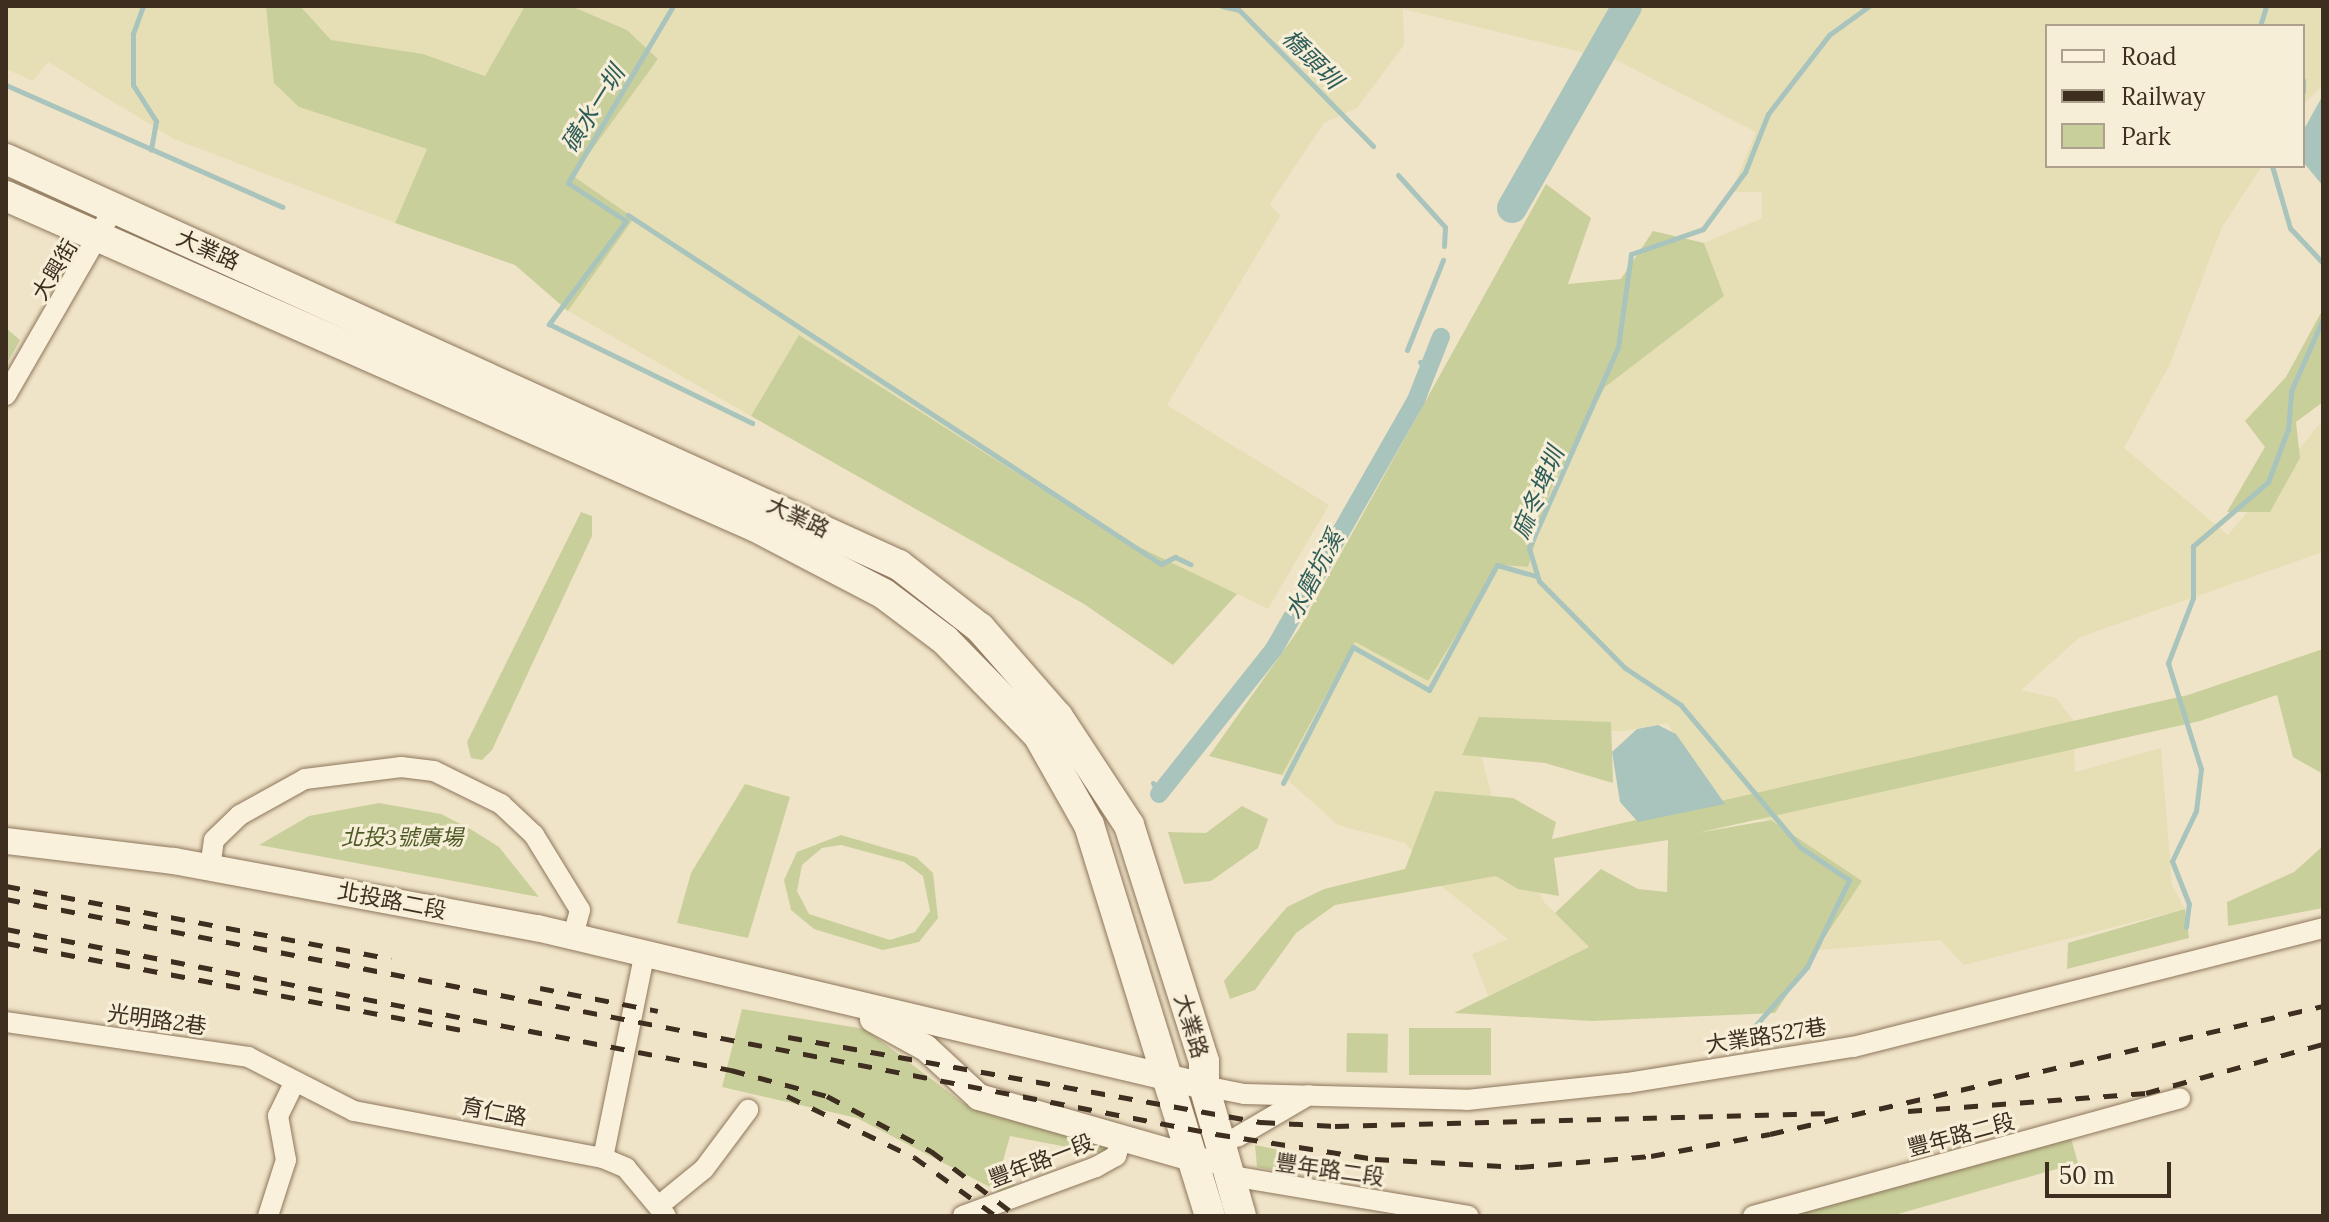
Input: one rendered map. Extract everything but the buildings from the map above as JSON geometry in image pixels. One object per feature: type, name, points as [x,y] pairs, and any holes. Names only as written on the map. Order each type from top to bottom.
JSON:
[{"type":"main road","name":"大業路","points":[[6,159],[899,565],[980,628],[1058,717],[1129,825],[1204,1061],[1204,1086],[1241,1216]]},
{"type":"main road","name":"大業路","points":[[6,196],[756,527],[884,594],[945,640],[1038,735],[1089,825],[1171,1077],[1210,1216]]},
{"type":"street","name":"大興街","points":[[6,395],[102,238],[114,208]]},
{"type":"street","points":[[210,868],[214,840],[240,815],[305,779],[401,767],[434,771],[501,804],[534,835],[580,910],[573,936]]},
{"type":"street","name":"北投路二段","points":[[6,841],[210,868],[573,936],[834,1001]]},
{"type":"street","name":"大業路527巷","points":[[1204,1086],[1467,1100],[1853,1047],[2323,928]]},
{"type":"street","points":[[603,1158],[645,952]]},
{"type":"street","points":[[834,1001],[1204,1086]]},
{"type":"street","points":[[834,1001],[906,1034],[979,1097],[1194,1155],[1232,1176]]},
{"type":"street","name":"光明路2巷","points":[[6,1022],[248,1057],[294,1083]]},
{"type":"street","points":[[268,1216],[286,1160],[278,1116],[294,1083]]},
{"type":"street","name":"育仁路","points":[[294,1083],[354,1111],[603,1158],[626,1168],[663,1210]]},
{"type":"street","points":[[1237,1137],[1313,1093]]},
{"type":"street","name":"豐年路二段","points":[[1753,1216],[2180,1098]]},
{"type":"street","points":[[663,1210],[704,1169],[748,1110]]},
{"type":"street","name":"豐年路一段","points":[[963,1216],[1096,1167],[1116,1156],[1122,1136]]},
{"type":"street","name":"豐年路二段","points":[[1232,1176],[1469,1216]]},
{"type":"shaded area","points":[[6,6],[525,6],[486,76],[423,54],[299,107],[427,149],[395,223],[174,139],[48,62],[33,81],[6,69]]},
{"type":"shaded area","points":[[571,6],[2323,6],[2323,85],[2305,102],[2305,24],[2045,24],[2045,168],[2261,168],[2222,227],[2170,364],[2124,448],[2228,535],[2323,420],[2323,552],[2080,637],[2021,690],[2056,698],[2073,720],[2075,772],[2161,748],[2172,885],[2185,909],[1964,965],[1940,940],[1818,950],[1862,881],[1771,820],[1714,819],[1668,723],[1624,731],[1475,732],[1501,831],[1545,903],[1589,947],[1488,996],[1472,954],[1508,939],[1441,886],[1405,843],[1338,825],[1282,775],[1355,642],[1428,681],[1500,564],[1528,567],[1551,489],[1605,387],[1724,296],[1704,243],[1762,218],[1762,192],[1731,192],[1756,132],[1618,61],[1403,9],[1404,45],[1357,108],[1324,123],[1270,204],[1280,216],[1167,405],[1329,505],[1268,609],[1116,536],[800,335],[751,416],[568,311],[634,218],[573,177],[658,59],[627,30]]},
{"type":"green space","points":[[266,6],[300,6],[331,40],[423,54],[485,76],[525,6],[571,6],[627,30],[658,59],[573,176],[634,218],[568,311],[515,265],[395,223],[427,149],[299,107],[274,83]]},
{"type":"green space","points":[[1546,184],[1591,218],[1568,284],[1621,279],[1653,231],[1704,243],[1724,296],[1605,387],[1551,489],[1528,567],[1500,565],[1428,681],[1355,642],[1282,775],[1209,756],[1299,629]]},
{"type":"green space","points":[[2323,309],[2323,402],[2296,422],[2300,458],[2270,512],[2227,512],[2265,447],[2245,421],[2286,377]]},
{"type":"green space","points":[[6,328],[20,340],[6,365]]},
{"type":"green space","points":[[799,335],[1116,536],[1237,594],[1173,665],[1084,604],[751,416]]},
{"type":"green space","points":[[581,512],[592,516],[592,536],[492,750],[482,760],[471,758],[467,742]]},
{"type":"green space","points":[[2323,649],[2323,774],[2293,757],[2277,695],[2200,721],[1697,833],[1771,820],[1862,881],[1775,1013],[1592,1021],[1454,1013],[1589,947],[1555,913],[1601,869],[1638,889],[1667,892],[1668,840],[1554,858],[1559,896],[1518,889],[1496,876],[1335,905],[1296,933],[1255,990],[1230,999],[1224,981],[1287,907],[1324,889],[1405,869],[1435,791],[1513,798],[1556,822],[1552,839],[2188,695]]},
{"type":"green space","points":[[1479,717],[1611,722],[1613,783],[1545,763],[1462,755]]},
{"type":"green space","points":[[745,784],[790,797],[748,938],[677,923],[691,873]]},
{"type":"green space","name":"北投3號廣場","points":[[379,803],[441,814],[472,830],[499,847],[539,897],[259,845],[309,816]]},
{"type":"green space","points":[[1242,806],[1268,819],[1258,848],[1211,881],[1184,884],[1168,832],[1206,833]]},
{"type":"green space","points":[[841,835],[916,857],[933,873],[938,918],[919,942],[883,950],[814,929],[791,910],[784,880],[797,852]],"holes":[[[841,845],[904,862],[923,876],[930,911],[915,932],[890,940],[809,914],[797,891],[802,865],[822,848]]]},
{"type":"green space","points":[[2323,846],[2323,908],[2228,926],[2227,902],[2294,872]]},
{"type":"green space","points":[[2185,909],[2189,938],[2067,969],[2068,943]]},
{"type":"green space","points":[[742,1009],[865,1029],[963,1103],[1100,1137],[1109,1155],[1010,1136],[1001,1168],[1016,1183],[1007,1196],[857,1118],[722,1087]]},
{"type":"green space","points":[[1409,1028],[1491,1028],[1491,1075],[1409,1075]]},
{"type":"green space","points":[[1347,1033],[1388,1034],[1387,1073],[1346,1072]]},
{"type":"green space","points":[[2070,1135],[2078,1163],[1891,1216],[1786,1216]]},
{"type":"green space","points":[[1255,1145],[1284,1151],[1279,1171],[1257,1167]]},
{"type":"water","points":[[2323,95],[2323,186],[2305,164],[2305,127]]},
{"type":"water","points":[[1658,725],[1676,734],[1725,804],[1638,822],[1620,802],[1612,752],[1637,729]]},
{"type":"waterway","points":[[143,6],[133,34],[133,85],[156,121],[151,150]]},
{"type":"waterway","name":"磺水一圳","points":[[673,6],[568,183],[626,221],[549,324],[752,423]]},
{"type":"waterway","name":"橋頭圳","points":[[1222,6],[1239,10],[1373,146]]},
{"type":"waterway","name":"水磨坑溪","points":[[1512,208],[1627,6]]},
{"type":"waterway","name":"麻冬埤圳","points":[[1750,1043],[1755,1026],[1807,967],[1849,880],[1800,847],[1681,705],[1625,668],[1539,581],[1529,548],[1618,347],[1631,254],[1703,229],[1745,172],[1768,114],[1829,35],[1869,6]]},
{"type":"waterway","points":[[2261,24],[2266,6]]},
{"type":"waterway","points":[[6,85],[282,207]]},
{"type":"waterway","points":[[2273,168],[2290,228],[2323,263]]},
{"type":"waterway","name":"橋頭圳","points":[[1398,175],[1445,227],[1444,246]]},
{"type":"waterway","points":[[628,215],[1161,564],[1175,557],[1190,564]]},
{"type":"waterway","name":"橋頭圳","points":[[1407,350],[1443,260]]},
{"type":"waterway","points":[[2186,927],[2189,904],[2172,861],[2196,811],[2201,769],[2168,663],[2193,598],[2193,546],[2268,482],[2288,429],[2291,391],[2323,319]]},
{"type":"waterway","name":"水磨坑溪","points":[[1159,794],[1274,649],[1416,400],[1441,337]]},
{"type":"waterway","name":"橋頭圳","points":[[1420,362],[1428,369]]},
{"type":"waterway","points":[[1283,783],[1353,647],[1429,690],[1497,565],[1536,576]]},
{"type":"waterway","points":[[1153,783],[1159,794]]},
{"type":"railway","points":[[6,886],[391,959]]},
{"type":"railway","points":[[6,899],[1216,1134],[1375,1159],[1520,1167],[1651,1156],[1770,1134],[2323,1006]]},
{"type":"railway","points":[[6,929],[731,1070],[827,1096],[931,1151],[1017,1216]]},
{"type":"railway","points":[[6,943],[462,1030]]},
{"type":"railway","points":[[540,988],[658,1011]]},
{"type":"railway","points":[[788,1037],[1261,1122],[1335,1126],[1832,1113]]},
{"type":"railway","points":[[1908,1111],[2146,1093],[2323,1044]]},
{"type":"railway","points":[[787,1096],[914,1157],[996,1216]]}]
